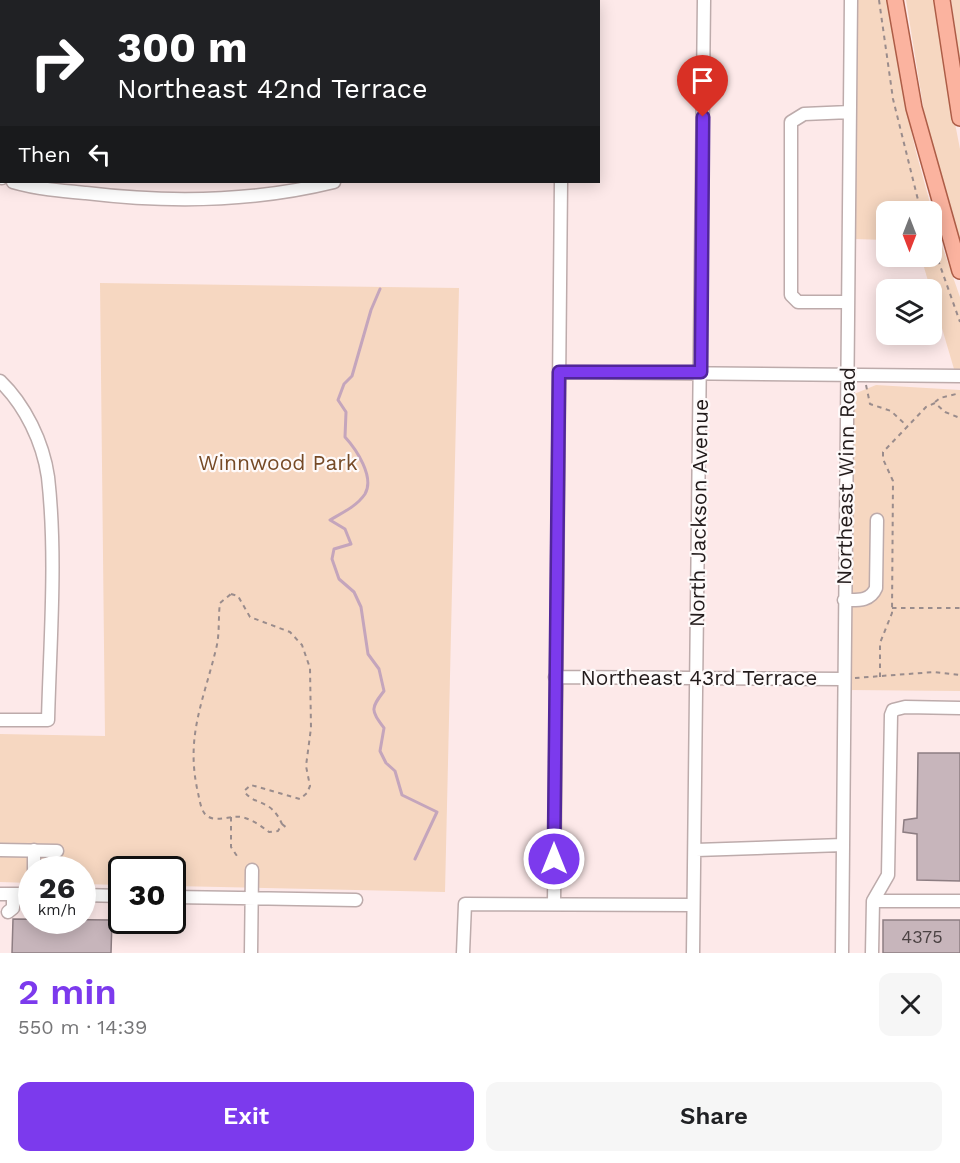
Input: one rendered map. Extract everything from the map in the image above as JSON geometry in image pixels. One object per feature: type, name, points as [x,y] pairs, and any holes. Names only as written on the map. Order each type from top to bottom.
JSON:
[{"type":"main road","points":[[895,0],[914,108],[960,271]]},
{"type":"main road","points":[[942,0],[960,118]]},
{"type":"street","name":"North Jackson Avenue","points":[[693,953],[696,850],[704,0]]},
{"type":"street","name":"Northeast Winn Road","points":[[842,953],[851,0]]},
{"type":"street","points":[[849,302],[798,302],[791,296],[789,213],[791,122],[804,114],[850,112]]},
{"type":"street","points":[[20,183],[106,196],[195,199],[275,194],[329,183]]},
{"type":"street","points":[[554,904],[561,183]]},
{"type":"street","points":[[559,372],[960,376]]},
{"type":"street","points":[[0,381],[28,417],[48,477],[51,564],[48,720],[0,720]]},
{"type":"street","points":[[844,600],[866,599],[873,595],[876,588],[877,520]]},
{"type":"street","name":"Northeast 43rd Terrace","points":[[555,677],[843,679]]},
{"type":"street","points":[[872,953],[873,901],[888,875],[893,710],[905,707],[960,708]]},
{"type":"street","points":[[696,850],[843,845]]},
{"type":"street","points":[[0,849],[57,851]]},
{"type":"street","points":[[34,850],[34,856]]},
{"type":"street","points":[[251,953],[252,870]]},
{"type":"street","points":[[0,894],[18,894]]},
{"type":"street","points":[[8,912],[13,908],[14,894]]},
{"type":"street","points":[[186,897],[356,900]]},
{"type":"street","points":[[873,901],[960,901]]},
{"type":"street","points":[[463,953],[465,904],[693,905]]},
{"type":"path","points":[[879,0],[893,99],[918,201]]},
{"type":"path","points":[[941,267],[960,322]]},
{"type":"path","points":[[848,374],[866,386],[870,404],[891,411],[908,428]]},
{"type":"path","points":[[880,677],[880,643],[892,608],[893,481],[883,459],[883,452],[926,407],[940,398],[960,393]]},
{"type":"path","points":[[935,403],[945,412],[960,418]]},
{"type":"path","points":[[282,824],[278,831],[269,832],[254,822],[240,817],[213,819],[206,815],[200,804],[193,769],[192,744],[198,709],[217,646],[219,603],[231,594],[238,596],[250,617],[290,632],[302,645],[309,668],[311,728],[306,766],[310,786],[308,793],[300,799],[251,784],[244,791],[247,796],[269,804],[288,829]]},
{"type":"path","points":[[892,608],[960,608]]},
{"type":"path","points":[[843,679],[934,672],[960,675]]},
{"type":"path","points":[[231,817],[231,847],[239,859]]},
{"type":"green space","points":[[857,0],[890,0],[905,104],[929,201],[876,201],[876,240],[854,239]]},
{"type":"green space","points":[[906,0],[935,0],[944,67],[960,149],[960,248],[927,130]]},
{"type":"green space","points":[[951,0],[960,0],[960,63]]},
{"type":"green space","points":[[942,246],[960,297],[960,370],[954,369],[942,328],[942,279],[927,279],[924,267],[942,267]]},
{"type":"green space","name":"Winnwood Park","points":[[100,283],[459,288],[445,892],[186,886],[186,856],[108,856],[108,885],[96,884],[96,856],[18,856],[18,883],[0,882],[0,734],[105,736]]},
{"type":"green space","points":[[876,385],[960,390],[960,691],[849,690],[854,394]]},
{"type":"building","points":[[918,753],[960,753],[960,881],[917,880],[917,834],[903,832],[904,820],[917,818]]},
{"type":"building","points":[[13,919],[18,919],[18,934],[96,934],[96,920],[108,920],[108,934],[112,934],[111,953],[12,953]]},
{"type":"building","points":[[883,920],[960,920],[960,953],[883,953]]},
{"type":"waterway","points":[[380,289],[371,310],[352,376],[344,384],[338,400],[346,412],[345,437],[363,464],[368,480],[365,494],[358,502],[330,520],[345,529],[351,544],[334,549],[332,559],[339,579],[354,592],[361,607],[368,654],[379,669],[384,691],[376,702],[374,710],[384,728],[380,751],[386,763],[395,771],[402,795],[437,812],[415,859]]},
{"type":"route","points":[[554,859],[559,372],[701,372],[703,117]]}]
